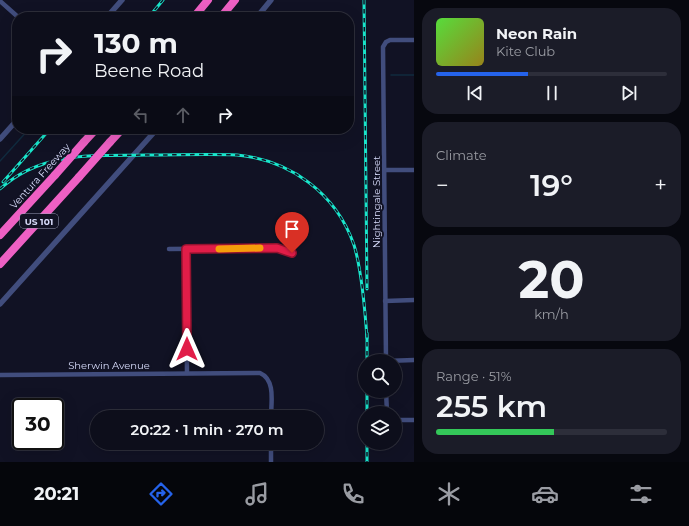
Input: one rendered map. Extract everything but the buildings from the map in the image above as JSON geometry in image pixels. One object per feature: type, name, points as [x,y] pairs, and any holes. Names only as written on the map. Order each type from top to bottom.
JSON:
[{"type":"highway","points":[[198,12],[208,0]]},
{"type":"highway","points":[[225,12],[235,0]]},
{"type":"highway","name":"Ventura Freeway","points":[[0,235],[91,134]]},
{"type":"highway","name":"US 101","points":[[0,264],[117,134]]},
{"type":"street","points":[[111,12],[122,0]]},
{"type":"street","points":[[261,12],[271,0]]},
{"type":"street","points":[[0,1],[12,12]]},
{"type":"street","name":"Nightingale Street","points":[[386,354],[383,48],[386,42],[390,40],[414,40]]},
{"type":"street","points":[[0,139],[12,126]]},
{"type":"street","points":[[0,304],[153,134]]},
{"type":"street","points":[[384,170],[414,170]]},
{"type":"street","points":[[169,249],[277,248],[292,253]]},
{"type":"street","points":[[186,249],[187,373]]},
{"type":"street","points":[[385,301],[414,300]]},
{"type":"street","points":[[402,360],[414,360]]},
{"type":"street","name":"Sherwin Avenue","points":[[0,375],[257,373],[266,376],[271,386],[271,410]]},
{"type":"street","points":[[402,420],[414,420]]},
{"type":"street","points":[[271,450],[271,462]]},
{"type":"waterway","points":[[391,75],[414,75]]},
{"type":"waterway","points":[[0,161],[24,134]]},
{"type":"railway","points":[[153,12],[163,0]]},
{"type":"railway","points":[[364,0],[367,289]]},
{"type":"railway","points":[[3,182],[46,134]]},
{"type":"railway","points":[[0,189],[17,176],[34,167],[52,161],[89,156],[237,155],[257,158],[275,164],[293,172],[309,182],[336,210],[346,226],[357,255],[361,278],[367,338]]},
{"type":"railway","points":[[367,333],[367,354]]},
{"type":"railway","points":[[367,398],[367,406]]},
{"type":"railway","points":[[367,450],[367,462]]},
{"type":"slow traffic","points":[[219,249],[260,248]]},
{"type":"route","points":[[187,349],[186,249],[277,248],[292,253]]}]
